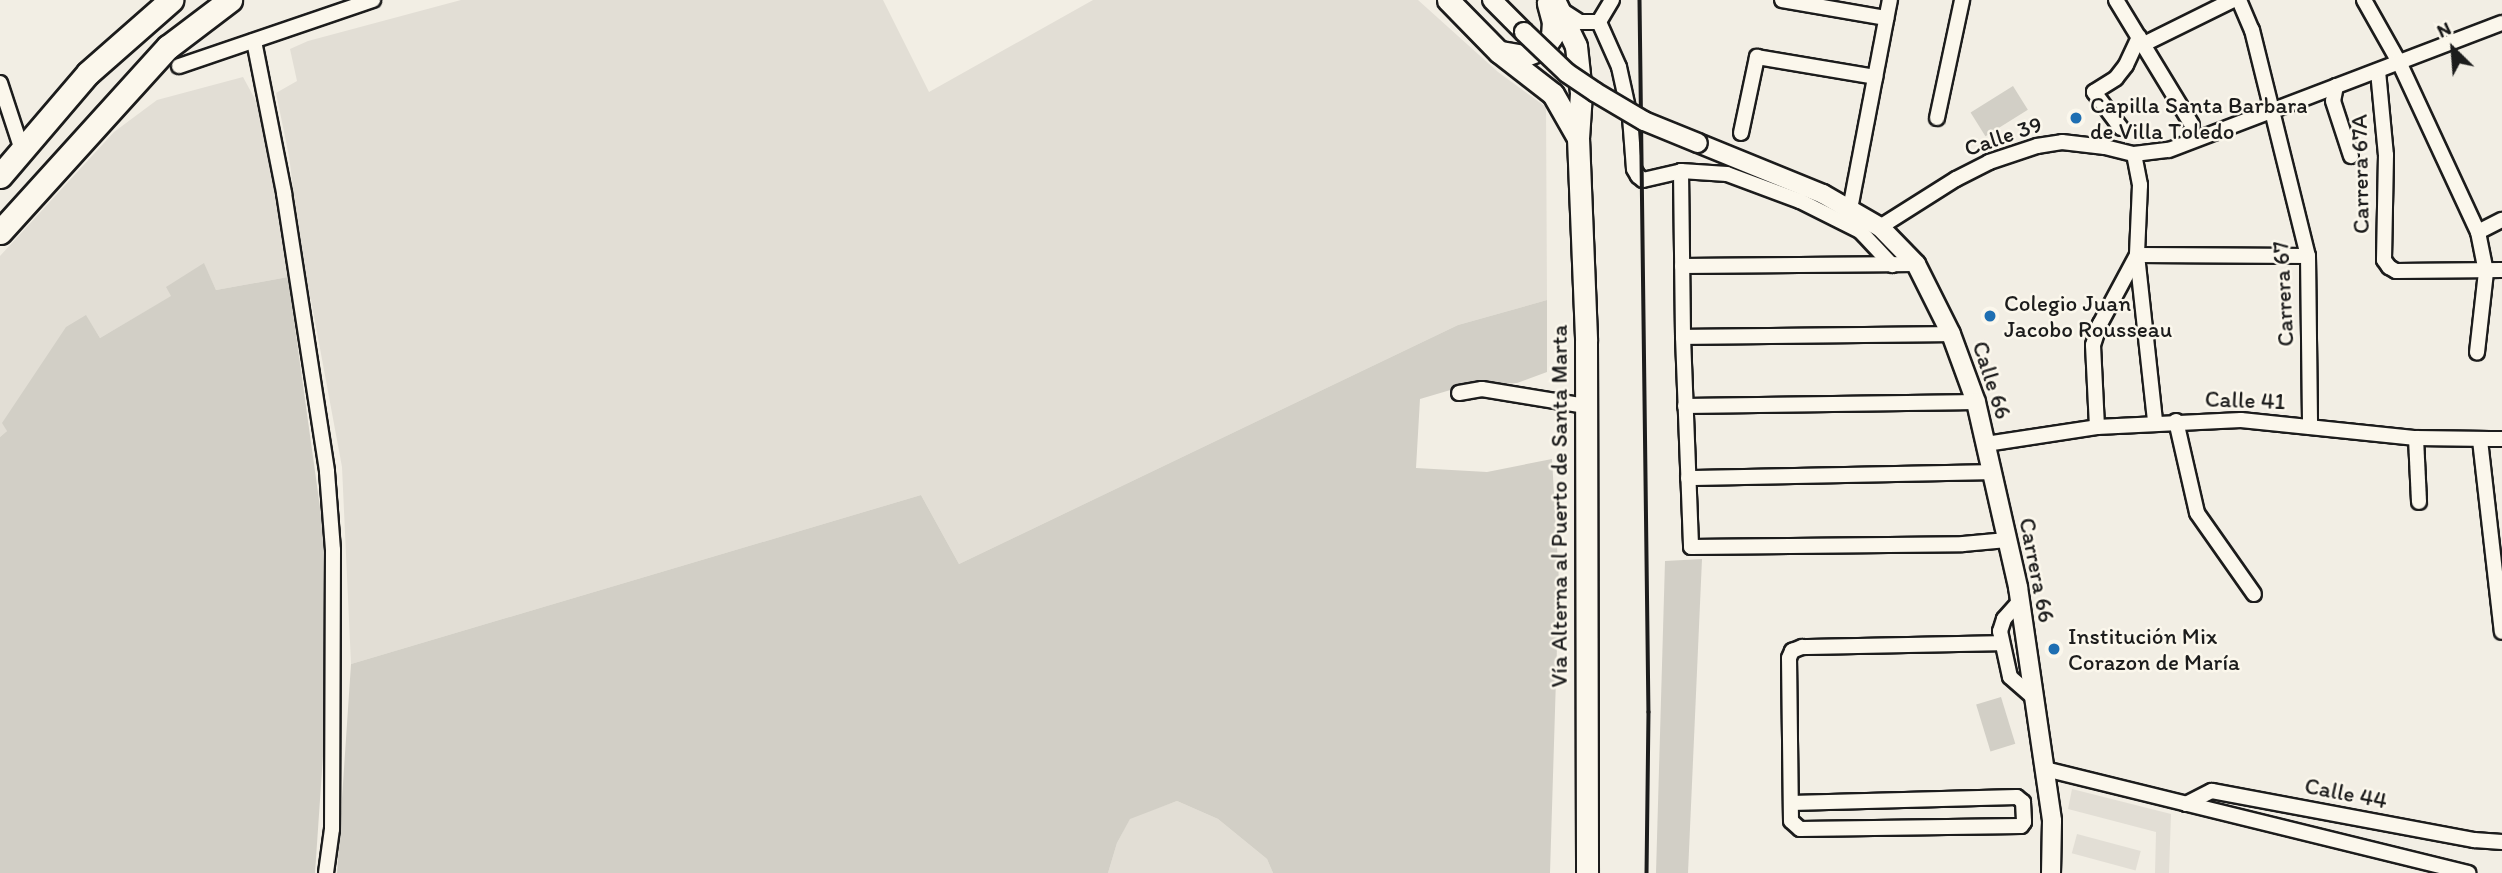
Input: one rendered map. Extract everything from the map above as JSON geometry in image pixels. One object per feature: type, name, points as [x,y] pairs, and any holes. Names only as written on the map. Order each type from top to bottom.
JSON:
[{"type":"highway","points":[[0,176],[88,73],[164,0]]},
{"type":"highway","points":[[138,26],[171,0]]},
{"type":"highway","points":[[0,232],[168,47],[230,0]]},
{"type":"main road","name":"Vía Alterna al Puerto de Santa Marta","points":[[1448,0],[1499,52],[1553,94],[1578,138]]},
{"type":"main road","name":"Vía Alterna al Puerto de Santa Marta","points":[[1553,3],[1576,46],[1581,93],[1578,138],[1586,406],[1587,873]]},
{"type":"main road","points":[[1499,52],[1523,56],[1544,48],[1552,36],[1553,3]]},
{"type":"street","points":[[179,66],[373,0]]},
{"type":"street","points":[[1492,0],[1567,73],[1644,121],[1823,194],[1880,228]]},
{"type":"street","points":[[1599,22],[1612,0]]},
{"type":"street","points":[[1782,0],[1886,18]]},
{"type":"street","points":[[1850,209],[1890,0]]},
{"type":"street","points":[[1937,118],[1962,0]]},
{"type":"street","points":[[2116,0],[2192,125]]},
{"type":"street","points":[[2121,128],[2094,92],[2121,72],[2142,41],[2205,6],[2233,0]]},
{"type":"street","name":"Carrera 67","points":[[2239,0],[2252,30],[2308,256],[2310,427]]},
{"type":"street","points":[[2364,0],[2399,62],[2478,232],[2486,272],[2477,352]]},
{"type":"street","points":[[1553,3],[1580,23],[1599,22]]},
{"type":"street","points":[[1599,22],[1619,66],[1630,117],[1632,159],[1638,176],[1643,180],[1681,171],[1727,174],[1800,201],[1860,231],[1892,265]]},
{"type":"street","name":"Calle 39","points":[[1880,228],[1956,179],[1989,162],[2037,146],[2062,142],[2105,147],[2134,154],[2169,150],[2502,23]]},
{"type":"street","points":[[254,41],[284,192],[328,485],[333,578],[332,829],[327,873]]},
{"type":"street","points":[[1741,133],[1757,57],[1875,77]]},
{"type":"street","name":"Carrera 67A","points":[[2378,71],[2386,155],[2384,260],[2396,271],[2486,272]]},
{"type":"street","points":[[0,83],[22,150]]},
{"type":"street","name":"Carrera 67A","points":[[2336,86],[2333,101],[2351,156]]},
{"type":"street","points":[[2134,154],[2140,185],[2137,256],[2155,422]]},
{"type":"street","points":[[1681,171],[1683,337],[1691,547],[1963,544],[2007,540]]},
{"type":"street","points":[[2478,232],[2502,220]]},
{"type":"street","name":"Calle 66","points":[[1880,228],[1916,264],[1951,334],[1976,402],[1986,444]]},
{"type":"street","points":[[2137,256],[2308,256]]},
{"type":"street","points":[[2097,427],[2093,345],[2100,324],[2137,256]]},
{"type":"street","points":[[1682,266],[1916,264]]},
{"type":"street","points":[[2486,272],[2502,270]]},
{"type":"street","points":[[1683,337],[1951,334]]},
{"type":"street","points":[[1459,393],[1482,389],[1586,406]]},
{"type":"street","points":[[1685,406],[1976,402]]},
{"type":"street","name":"Calle 41","points":[[1986,444],[2097,427],[2241,419],[2416,438],[2502,439]]},
{"type":"street","points":[[2176,421],[2197,513],[2255,594]]},
{"type":"street","points":[[2416,438],[2419,502]]},
{"type":"street","points":[[2480,440],[2502,632]]},
{"type":"street","name":"Carrera 66","points":[[1986,444],[2020,601],[2035,699],[2052,821],[2051,873]]},
{"type":"street","points":[[1688,478],[1990,472]]},
{"type":"street","points":[[2020,601],[2001,625],[2002,643],[2010,677],[2035,699]]},
{"type":"street","points":[[1791,803],[2017,797],[2023,802],[2024,822],[2017,827],[1800,829],[1791,821],[1789,658],[1792,651],[1802,647],[2002,643]]},
{"type":"street","points":[[2045,769],[2468,873]]},
{"type":"street","name":"Calle 44","points":[[2186,804],[2212,791],[2474,840],[2502,842]]},
{"type":"shaded area","points":[[461,0],[883,0],[929,92],[1093,0],[1418,0],[1498,72],[1546,107],[1547,300],[1458,325],[959,564],[921,495],[351,664],[342,467],[311,300],[306,292],[289,156],[276,93],[297,81],[290,49],[308,41]]},
{"type":"shaded area","points":[[243,77],[256,101],[281,201],[288,277],[216,290],[204,264],[167,288],[172,296],[100,338],[86,316],[7,431],[0,437],[0,256],[114,132],[157,100]]},
{"type":"shaded area","points":[[2013,86],[2028,110],[1985,136],[1971,112]]},
{"type":"shaded area","points":[[204,263],[216,290],[288,277],[330,579],[330,654],[315,873],[0,873],[0,437],[7,431],[2,423],[66,327],[86,315],[100,338],[171,296],[166,287]]},
{"type":"shaded area","points":[[1547,300],[1547,372],[1517,383],[1464,386],[1420,399],[1416,468],[1487,472],[1552,459],[1559,581],[1550,873],[1273,873],[1267,859],[1218,819],[1177,801],[1130,819],[1117,843],[1108,873],[337,873],[351,664],[921,495],[959,564],[1458,325]]},
{"type":"shaded area","points":[[1702,559],[1688,873],[1656,873],[1665,561]]},
{"type":"shaded area","points":[[2001,697],[2015,744],[1990,751],[1976,705]]},
{"type":"shaded area","points":[[2072,789],[2171,814],[2169,873],[2155,873],[2156,832],[2068,809]]},
{"type":"shaded area","points":[[1177,801],[1218,819],[1267,859],[1273,873],[1108,873],[1117,843],[1130,818]]},
{"type":"shaded area","points":[[2077,834],[2141,851],[2136,870],[2072,853]]},
{"type":"railway","points":[[1640,0],[1649,712],[1647,873]]},
{"type":"place","name":"Capilla Santa Barbara de Villa Toledo","points":[[2076,118]]},
{"type":"place","name":"Colegio Juan Jacobo Rousseau","points":[[1990,316]]},
{"type":"place","name":"Institución Mix Corazon de María","points":[[2054,649]]}]
